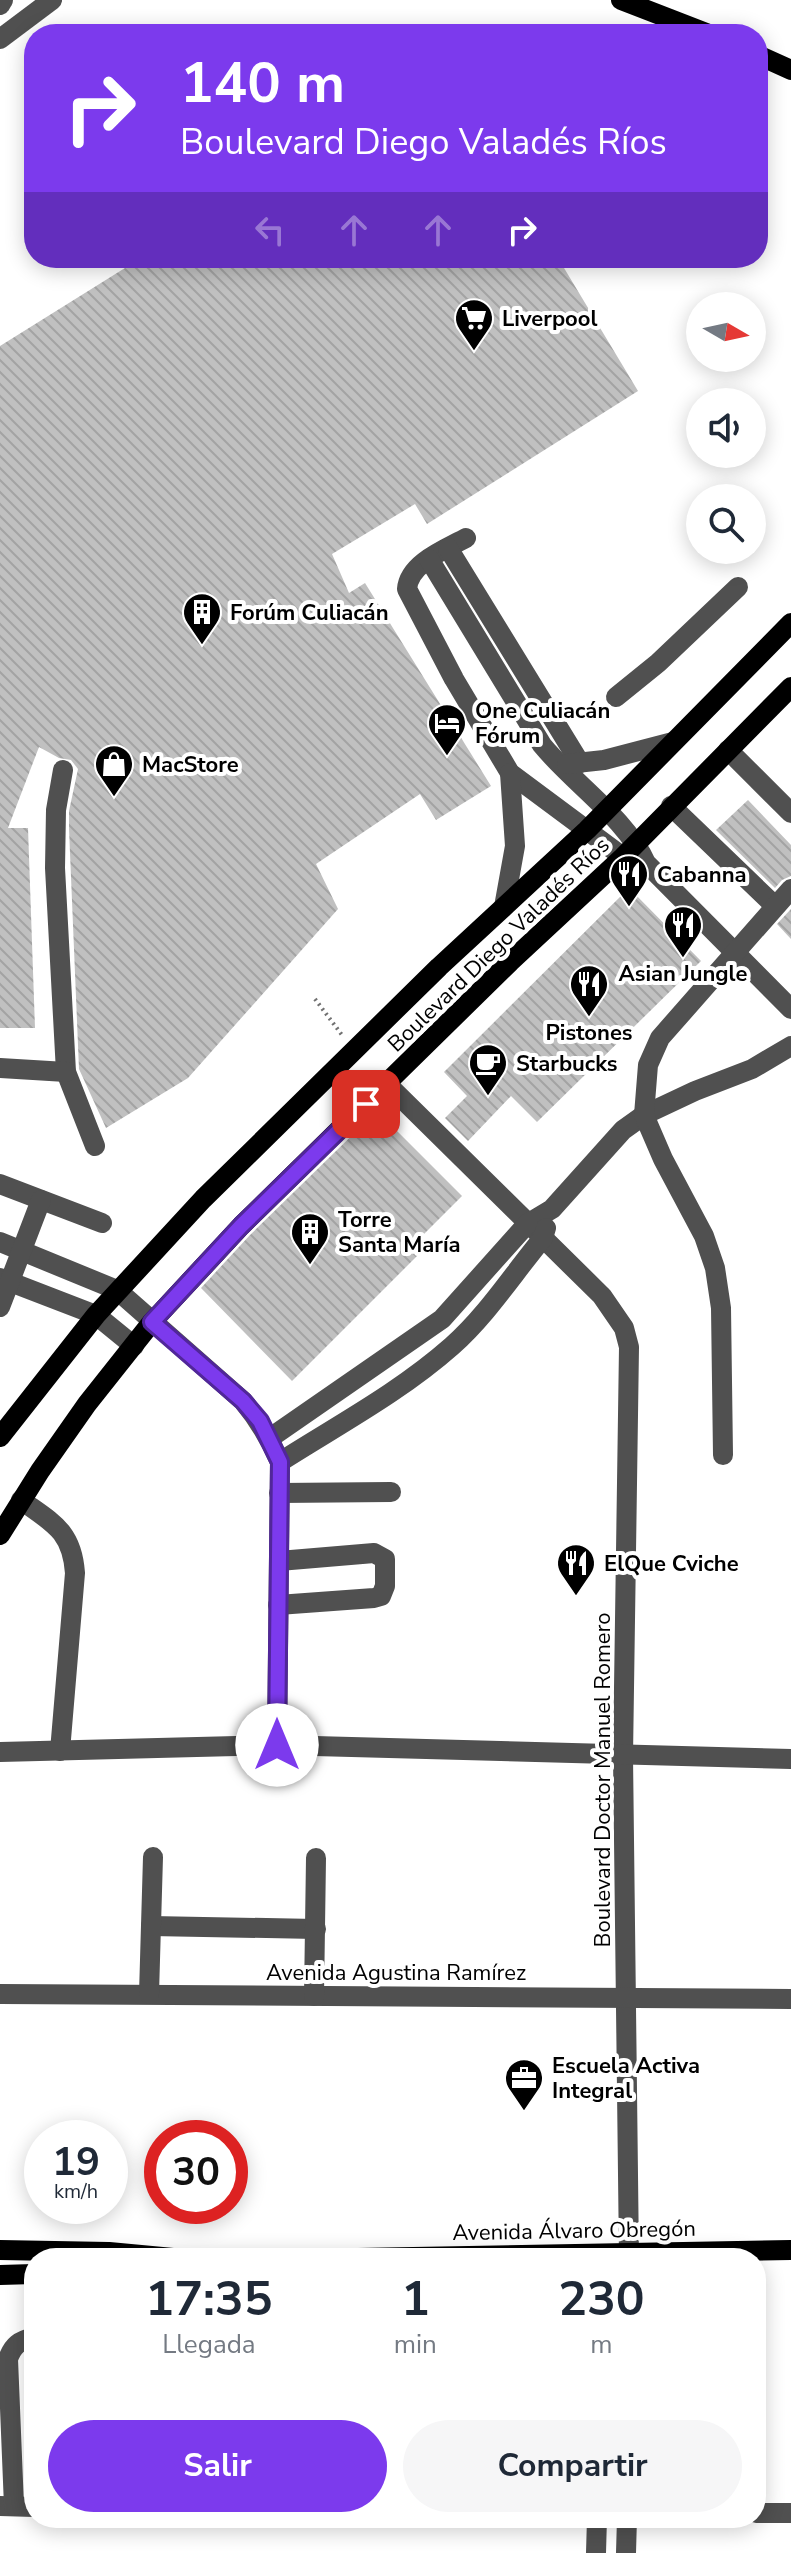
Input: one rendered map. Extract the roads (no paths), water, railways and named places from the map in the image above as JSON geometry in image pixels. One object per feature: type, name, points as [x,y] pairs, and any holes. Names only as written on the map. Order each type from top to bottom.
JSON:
[{"type":"main road","points":[[621,0],[683,24]]},
{"type":"main road","points":[[768,60],[791,70]]},
{"type":"main road","name":"Boulevard Diego Valadés Ríos","points":[[0,1437],[117,1290],[203,1199],[343,1060],[606,812],[791,623]]},
{"type":"main road","name":"Boulevard Diego Valadés Ríos","points":[[0,1535],[87,1404],[152,1322],[241,1226],[630,849],[791,687]]},
{"type":"main road","points":[[0,2250],[24,2250]]},
{"type":"main road","name":"Avenida Álvaro Obregón","points":[[766,2252],[791,2250]]},
{"type":"main road","points":[[0,2275],[24,2274]]},
{"type":"street","points":[[0,39],[52,0]]},
{"type":"street","points":[[580,763],[516,660],[457,543],[429,559],[409,576],[407,589],[454,679],[510,773],[587,830],[630,849]]},
{"type":"street","points":[[429,559],[542,745],[558,765],[606,812],[630,849],[791,1009]]},
{"type":"street","points":[[616,697],[658,663],[738,587]]},
{"type":"street","points":[[498,671],[516,660]]},
{"type":"street","points":[[558,765],[604,760],[673,742]]},
{"type":"street","points":[[728,750],[791,813]]},
{"type":"street","points":[[63,770],[56,810],[55,868],[66,1072],[95,1146]]},
{"type":"street","points":[[504,907],[515,846],[510,773]]},
{"type":"street","points":[[671,806],[775,906]]},
{"type":"street","points":[[723,1455],[721,1308],[715,1268],[704,1236],[663,1159],[644,1115],[648,1065],[660,1038],[791,889]]},
{"type":"street","points":[[270,1438],[431,1328],[452,1310],[527,1224],[552,1209],[623,1130],[644,1115],[752,1069],[791,1046]]},
{"type":"street","points":[[0,1068],[66,1072]]},
{"type":"street","name":"Boulevard Doctor Manuel Romero","points":[[387,1084],[616,1313],[629,1347],[623,1756],[629,2248]]},
{"type":"street","points":[[0,1184],[102,1223]]},
{"type":"street","points":[[0,1307],[5,1280],[22,1251],[41,1200]]},
{"type":"street","points":[[280,1462],[399,1387],[453,1346],[543,1238],[552,1209]]},
{"type":"street","points":[[0,1242],[117,1290],[243,1401],[270,1438],[280,1462],[277,1745]]},
{"type":"street","points":[[5,1280],[96,1315],[134,1346]]},
{"type":"street","points":[[279,1493],[391,1492]]},
{"type":"street","points":[[21,1500],[55,1525],[67,1537],[74,1552],[75,1573],[60,1751]]},
{"type":"street","points":[[278,1605],[374,1598],[381,1596],[385,1586],[385,1559],[374,1553],[279,1561]]},
{"type":"street","points":[[0,1752],[277,1745],[791,1759]]},
{"type":"street","points":[[149,1994],[153,1857]]},
{"type":"street","points":[[314,1996],[316,1858]]},
{"type":"street","points":[[151,1926],[316,1929]]},
{"type":"street","name":"Avenida Agustina Ramírez","points":[[0,1994],[791,1999]]},
{"type":"street","points":[[16,2506],[8,2359],[13,2347],[24,2340]]},
{"type":"street","points":[[766,2513],[791,2513]]},
{"type":"street","points":[[596,2553],[597,2528]]},
{"type":"street","points":[[626,2553],[627,2528]]},
{"type":"place","name":"Liverpool","points":[[474,352]]},
{"type":"place","name":"Forúm Culiacán","points":[[202,646]]},
{"type":"place","name":"One Culiacán Fórum","points":[[447,757]]},
{"type":"place","name":"MacStore","points":[[114,798]]},
{"type":"place","name":"Cabanna","points":[[629,908]]},
{"type":"place","name":"Asian Jungle","points":[[683,959]]},
{"type":"place","name":"Pistones","points":[[589,1018]]},
{"type":"place","name":"Starbucks","points":[[488,1097]]},
{"type":"place","name":"Torre Santa María","points":[[310,1266]]},
{"type":"place","name":"ElQue Cviche","points":[[576,1597]]},
{"type":"place","name":"Escuela Activa Integral","points":[[524,2112]]}]
